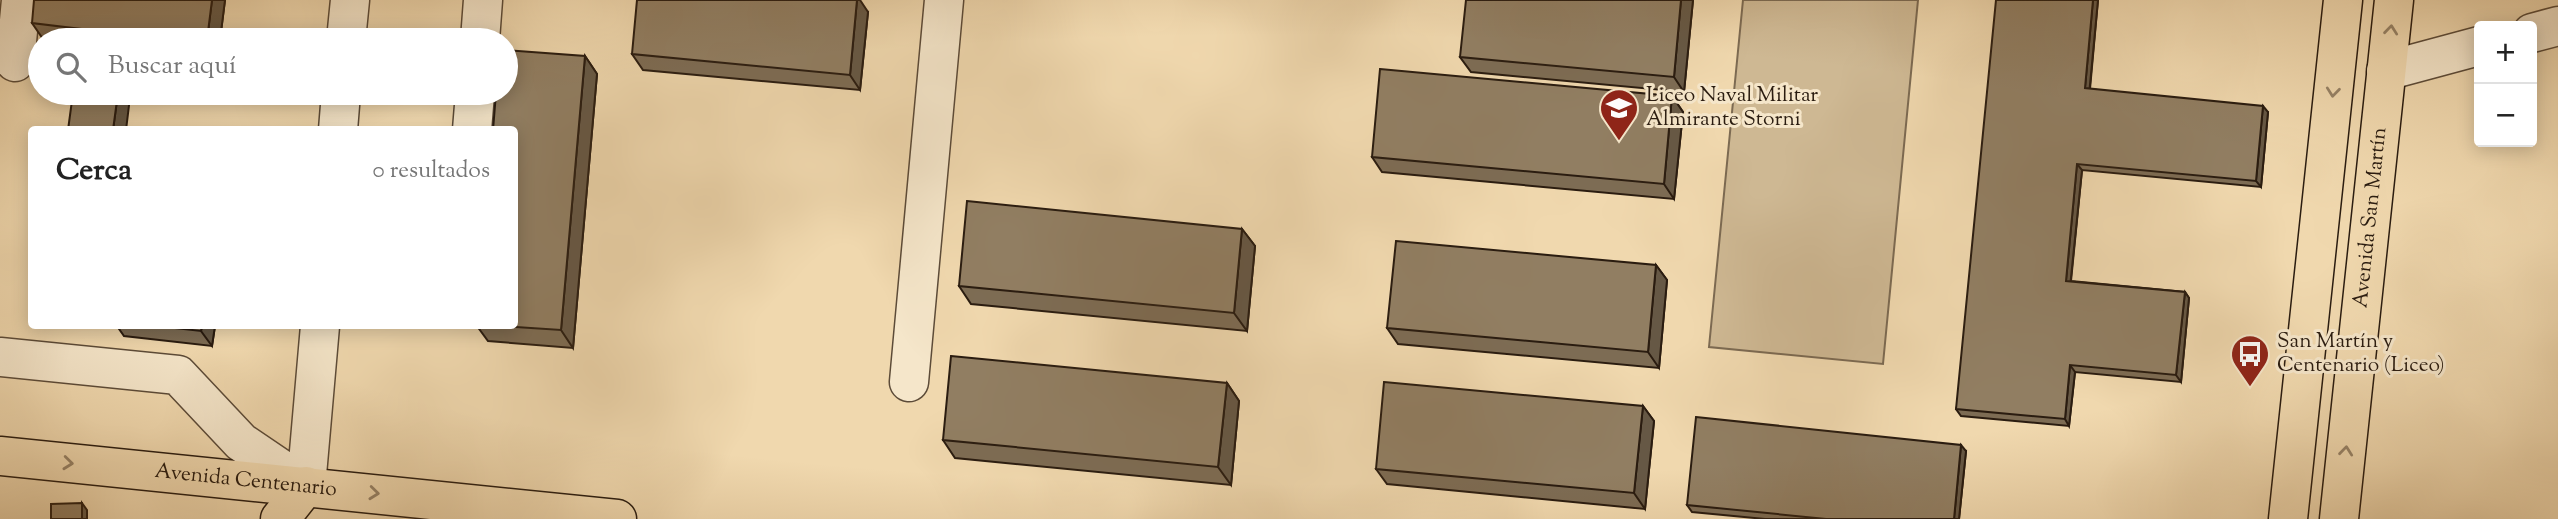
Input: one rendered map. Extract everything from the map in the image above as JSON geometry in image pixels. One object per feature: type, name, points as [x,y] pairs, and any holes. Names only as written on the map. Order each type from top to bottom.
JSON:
[{"type":"main road","points":[[2288,519],[2343,0]]},
{"type":"main road","name":"Avenida San Martín","points":[[2339,519],[2394,0]]},
{"type":"main road","name":"Avenida Centenario","points":[[0,456],[310,502],[617,519]]},
{"type":"main road","points":[[280,519],[310,502]]},
{"type":"street","points":[[18,62],[21,0]]},
{"type":"street","points":[[347,28],[350,0]]},
{"type":"street","points":[[481,28],[483,0]]},
{"type":"street","points":[[909,382],[944,0]]},
{"type":"street","points":[[2537,32],[2558,26]]},
{"type":"street","points":[[2386,71],[2474,47]]},
{"type":"street","points":[[338,126],[340,105]]},
{"type":"street","points":[[471,126],[474,105]]},
{"type":"street","points":[[310,502],[320,329]]},
{"type":"street","points":[[0,357],[178,375],[241,442],[310,502]]},
{"type":"shaded area","points":[[1743,0],[1918,0],[1883,364],[1709,347]]},
{"type":"building","points":[[34,0],[212,0],[208,28],[73,28],[32,23]]},
{"type":"building","points":[[637,0],[857,0],[850,75],[632,54]]},
{"type":"building","points":[[1466,0],[1681,0],[1674,77],[1460,57]]},
{"type":"building","points":[[1996,0],[2093,0],[2085,88],[2263,106],[2256,181],[2077,164],[2066,281],[2185,292],[2176,375],[2070,365],[2065,419],[1956,409]]},
{"type":"building","points":[[518,51],[585,56],[561,330],[518,327],[518,126],[493,126],[495,105],[518,105]]},
{"type":"building","points":[[1380,69],[1672,96],[1664,184],[1372,157]]},
{"type":"building","points":[[71,105],[116,105],[114,126],[69,126]]},
{"type":"building","points":[[967,201],[1242,229],[1234,313],[959,286]]},
{"type":"building","points":[[1396,241],[1656,265],[1648,352],[1387,328]]},
{"type":"building","points":[[951,356],[1227,383],[1218,467],[943,440]]},
{"type":"building","points":[[1384,382],[1643,406],[1634,493],[1376,469]]},
{"type":"building","points":[[1696,417],[1961,445],[1954,519],[1826,519],[1687,505]]},
{"type":"building","points":[[82,503],[82,519],[51,519],[51,504]]},
{"type":"place","name":"Liceo Naval Militar Almirante Storni","points":[[1619,142]]},
{"type":"place","name":"San Martín y Centenario (Liceo)","points":[[2250,388]]}]
